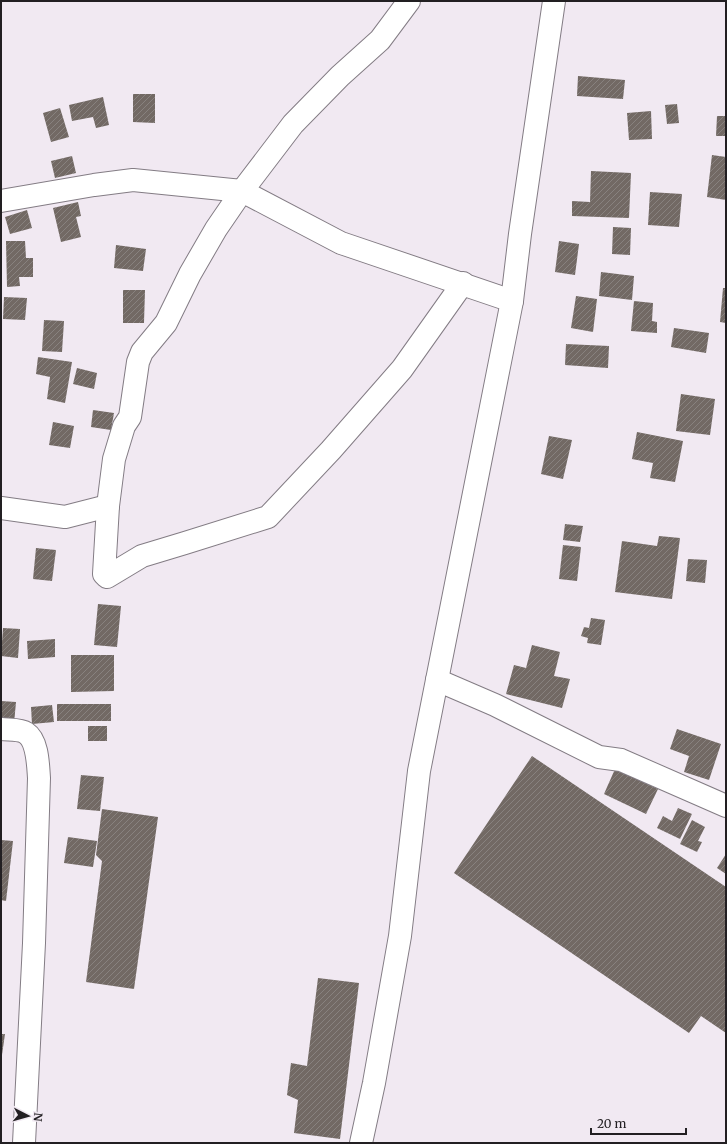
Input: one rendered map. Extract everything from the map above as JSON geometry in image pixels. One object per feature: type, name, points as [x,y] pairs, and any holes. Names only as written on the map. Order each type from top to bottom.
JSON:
[{"type":"street","points":[[409,1],[380,40],[340,76],[293,124],[242,191],[216,228],[190,274],[166,323],[142,352],[138,362],[130,417],[124,426],[114,459],[108,506],[104,574],[107,577],[142,556],[185,544],[268,517],[331,450],[402,369],[463,283]]},
{"type":"street","points":[[360,1143],[374,1083],[400,936],[419,771],[512,300],[520,234],[554,1]]},
{"type":"street","points":[[1,201],[133,180],[242,191],[341,243],[512,300]]},
{"type":"street","points":[[1,508],[65,517],[108,506]]},
{"type":"street","points":[[437,680],[495,705],[599,757],[621,760],[726,806]]},
{"type":"street","points":[[1,729],[25,732],[32,738],[38,756],[40,778],[24,1143]]},
{"type":"building","points":[[578,76],[625,80],[623,99],[577,96]]},
{"type":"building","points":[[133,94],[155,94],[155,123],[133,122]]},
{"type":"building","points":[[103,97],[109,125],[96,128],[93,117],[72,121],[69,105]]},
{"type":"building","points":[[677,104],[679,123],[667,124],[665,105]]},
{"type":"building","points":[[60,108],[69,137],[51,142],[43,113]]},
{"type":"building","points":[[651,111],[652,139],[629,140],[627,113]]},
{"type":"building","points":[[717,116],[726,116],[726,136],[716,136]]},
{"type":"building","points":[[712,155],[726,157],[726,200],[707,197]]},
{"type":"building","points":[[72,156],[76,173],[55,178],[51,161]]},
{"type":"building","points":[[591,171],[631,173],[629,218],[572,216],[572,201],[590,202]]},
{"type":"building","points":[[650,192],[682,194],[679,227],[648,225]]},
{"type":"building","points":[[78,202],[81,216],[76,217],[81,237],[61,242],[53,208]]},
{"type":"building","points":[[27,210],[32,228],[10,234],[5,217]]},
{"type":"building","points":[[613,227],[631,228],[630,255],[612,254]]},
{"type":"building","points":[[6,241],[25,241],[26,258],[33,258],[33,277],[19,277],[20,286],[7,287]]},
{"type":"building","points":[[559,241],[579,244],[575,275],[555,272]]},
{"type":"building","points":[[116,245],[146,249],[143,271],[114,268]]},
{"type":"building","points":[[601,272],[634,276],[632,300],[599,296]]},
{"type":"building","points":[[723,288],[726,288],[726,323],[720,322]]},
{"type":"building","points":[[123,290],[145,290],[144,323],[123,323]]},
{"type":"building","points":[[576,296],[597,299],[593,332],[571,328]]},
{"type":"building","points":[[4,297],[27,298],[25,320],[3,319]]},
{"type":"building","points":[[634,301],[653,303],[652,321],[657,322],[657,333],[631,331]]},
{"type":"building","points":[[44,320],[64,321],[62,352],[42,351]]},
{"type":"building","points":[[674,328],[709,333],[706,353],[671,347]]},
{"type":"building","points":[[566,344],[609,346],[608,368],[565,365]]},
{"type":"building","points":[[38,357],[72,362],[65,403],[47,399],[50,377],[36,374]]},
{"type":"building","points":[[77,368],[97,373],[94,389],[73,384]]},
{"type":"building","points":[[681,394],[715,399],[710,435],[676,431]]},
{"type":"building","points":[[93,410],[114,413],[111,430],[91,427]]},
{"type":"building","points":[[53,422],[74,426],[70,448],[49,445]]},
{"type":"building","points":[[637,432],[683,441],[675,482],[650,478],[653,463],[632,459]]},
{"type":"building","points":[[549,436],[572,440],[563,479],[541,474]]},
{"type":"building","points":[[565,524],[583,526],[580,542],[563,540]]},
{"type":"building","points":[[659,536],[680,538],[672,599],[615,592],[622,541],[657,546]]},
{"type":"building","points":[[563,545],[581,547],[577,581],[559,579]]},
{"type":"building","points":[[36,548],[56,550],[52,581],[33,579]]},
{"type":"building","points":[[688,559],[707,560],[705,583],[686,581]]},
{"type":"building","points":[[98,604],[121,606],[117,647],[94,645]]},
{"type":"building","points":[[591,618],[605,620],[601,645],[587,643],[588,638],[581,636],[584,627],[589,628]]},
{"type":"building","points":[[3,628],[20,629],[18,658],[1,656]]},
{"type":"building","points":[[55,639],[55,657],[28,659],[27,641]]},
{"type":"building","points":[[532,645],[560,652],[554,676],[570,679],[562,708],[506,694],[514,665],[526,668]]},
{"type":"building","points":[[71,655],[114,655],[114,691],[71,692]]},
{"type":"building","points":[[1,701],[16,702],[14,724],[1,723]]},
{"type":"building","points":[[57,704],[111,704],[111,721],[57,721]]},
{"type":"building","points":[[52,705],[54,722],[32,724],[31,707]]},
{"type":"building","points":[[88,726],[107,726],[107,741],[88,741]]},
{"type":"building","points":[[677,729],[721,744],[709,780],[684,772],[689,756],[670,749]]},
{"type":"building","points":[[532,756],[726,887],[726,1033],[701,1016],[689,1033],[454,873]]},
{"type":"building","points":[[615,769],[658,789],[646,814],[604,794]]},
{"type":"building","points":[[81,775],[104,777],[100,811],[77,809]]},
{"type":"building","points":[[678,808],[692,814],[680,839],[657,828],[663,816],[672,821]]},
{"type":"building","points":[[102,809],[158,817],[134,989],[86,982],[102,861],[96,855]]},
{"type":"building","points":[[692,820],[705,827],[698,841],[702,842],[697,852],[680,844]]},
{"type":"building","points":[[68,837],[97,841],[93,867],[64,863]]},
{"type":"building","points":[[1,840],[13,841],[6,901],[1,900]]},
{"type":"building","points":[[726,854],[726,874],[717,868]]},
{"type":"building","points":[[318,978],[359,983],[340,1139],[294,1133],[298,1100],[287,1095],[291,1063],[307,1066]]},
{"type":"building","points":[[1,1034],[5,1034],[2,1055],[1,1055]]}]
